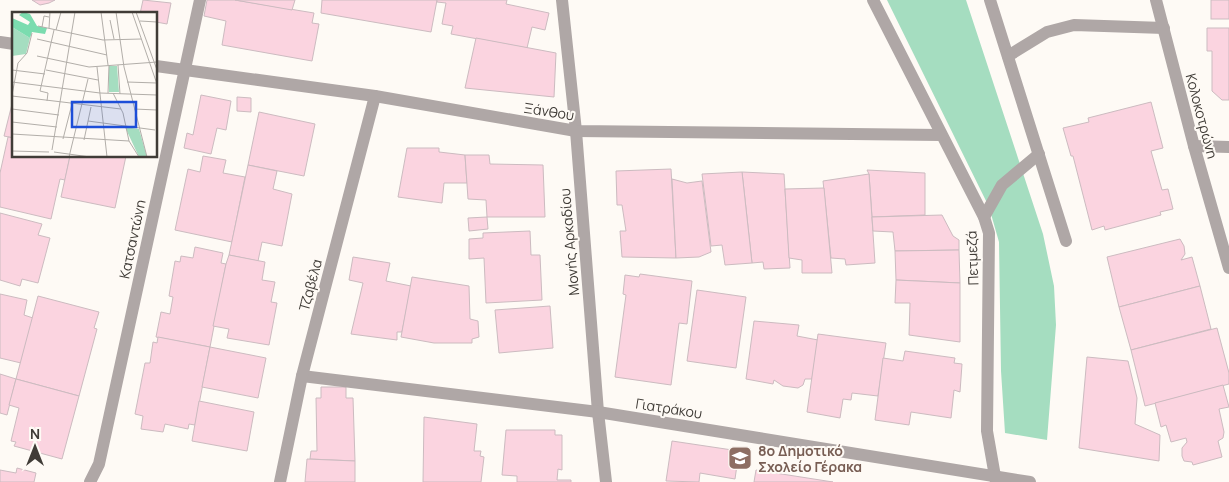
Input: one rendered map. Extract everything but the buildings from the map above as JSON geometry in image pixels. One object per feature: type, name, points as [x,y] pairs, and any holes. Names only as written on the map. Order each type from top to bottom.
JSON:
[{"type":"street","name":"Κατσαντώνη","points":[[90,482],[99,464],[200,0]]},
{"type":"street","name":"Μονής Αρκαδίου","points":[[562,0],[576,131],[598,412],[606,482]]},
{"type":"street","name":"Πετμεζά","points":[[873,0],[984,216],[989,233],[987,431],[996,479]]},
{"type":"street","points":[[990,0],[1066,241]]},
{"type":"street","name":"Κολοκοτρώνη","points":[[1156,0],[1194,146],[1229,268]]},
{"type":"street","points":[[1008,56],[1047,32],[1074,25],[1164,28]]},
{"type":"street","name":"Ξάνθου","points":[[158,66],[375,96],[576,131],[941,135]]},
{"type":"street","name":"Τζαβέλα","points":[[280,482],[302,376],[375,96]]},
{"type":"street","points":[[1194,146],[1229,147]]},
{"type":"street","points":[[984,216],[1002,184],[1039,154]]},
{"type":"street","name":"Γιατράκου","points":[[302,376],[598,412],[996,479],[1030,482]]},
{"type":"green space","points":[[887,0],[966,0],[1043,234],[1054,286],[1056,325],[1047,440],[1005,433],[1001,371],[999,242],[989,207]]},
{"type":"place","name":"8ο Δημοτικό Σχολείο Γέρακα","points":[[740,458]]}]
